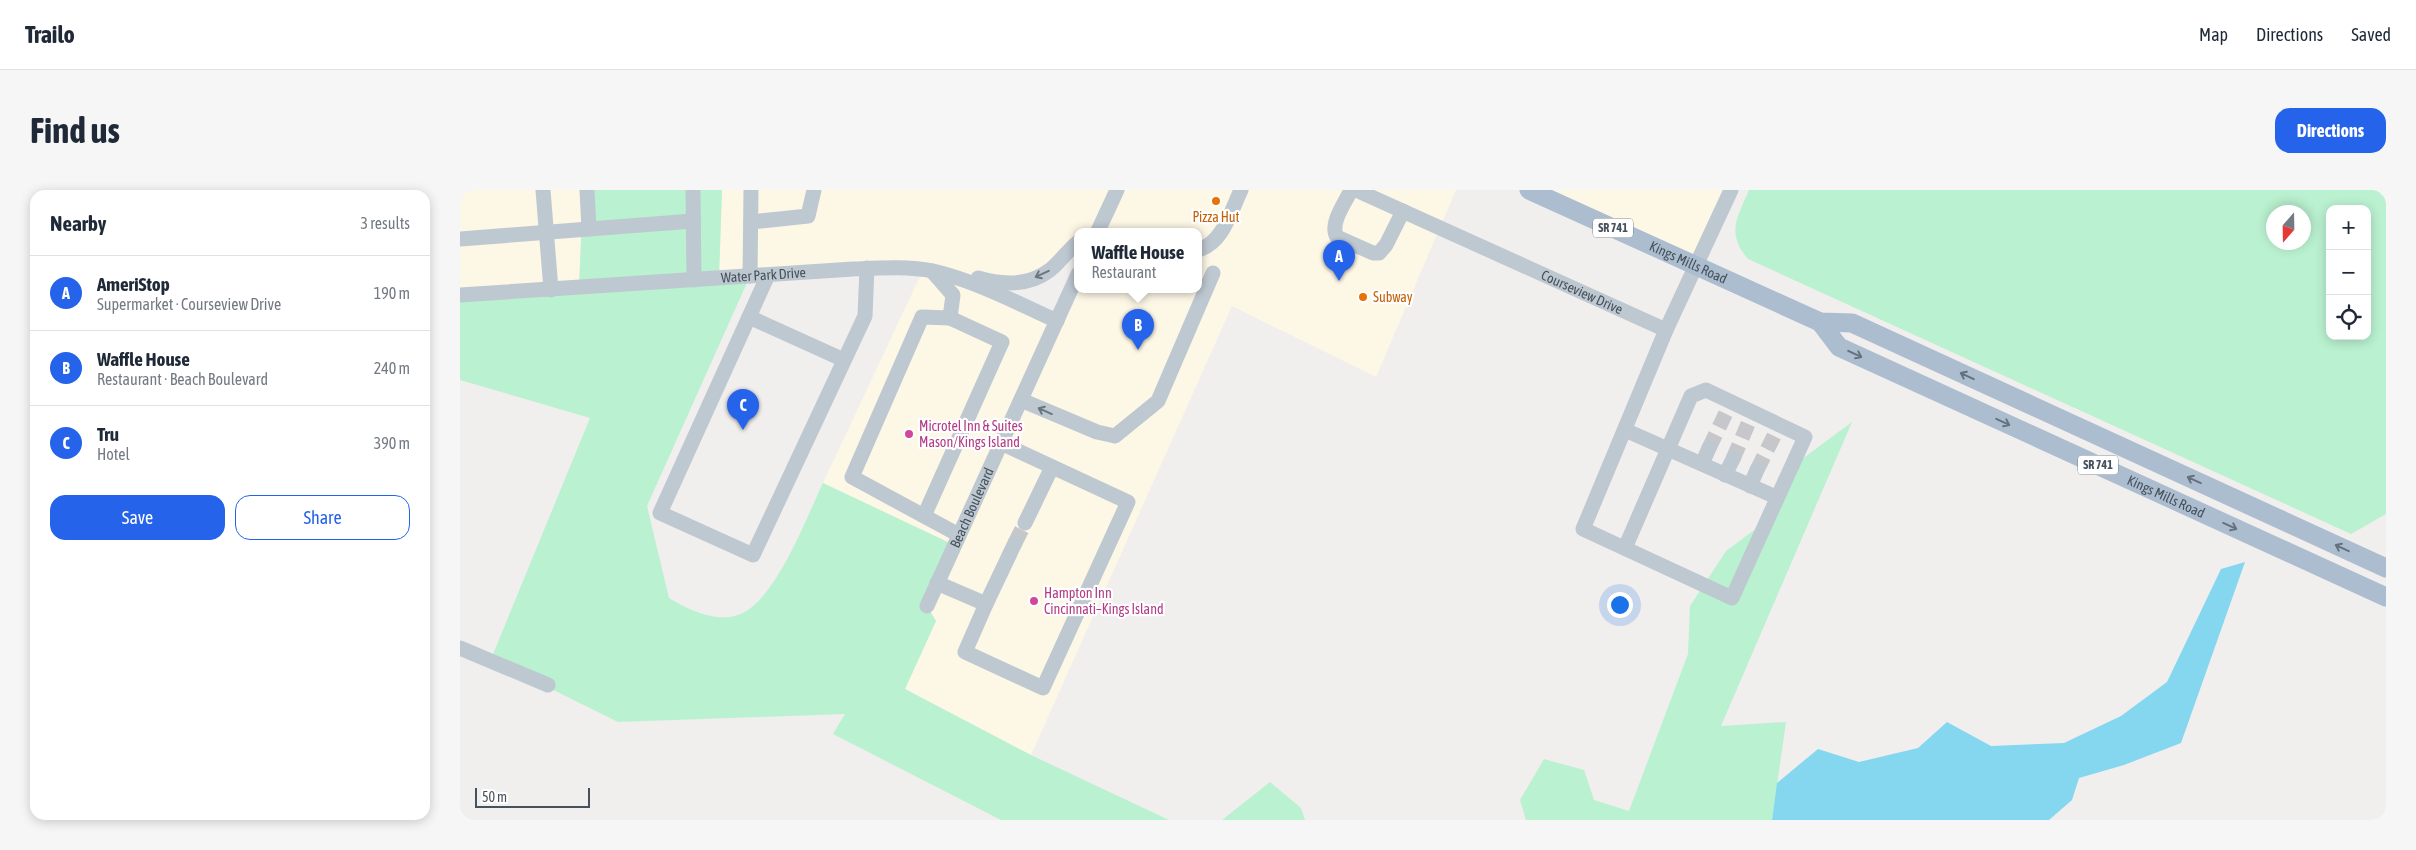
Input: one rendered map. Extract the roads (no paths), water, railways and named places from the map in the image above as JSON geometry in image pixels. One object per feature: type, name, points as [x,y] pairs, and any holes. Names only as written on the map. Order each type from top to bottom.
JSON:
[{"type":"main road","name":"Kings Mills Road","points":[[1529,190],[1820,322],[1852,324],[2386,568]]},
{"type":"main road","name":"Kings Mills Road","points":[[1820,322],[1839,347],[2386,597]]},
{"type":"street","points":[[543,190],[552,290]]},
{"type":"street","points":[[588,190],[589,229]]},
{"type":"street","points":[[693,190],[694,280]]},
{"type":"street","points":[[750,276],[751,190]]},
{"type":"street","points":[[751,222],[808,216],[814,190]]},
{"type":"street","points":[[1099,228],[1116,190]]},
{"type":"street","points":[[1202,248],[1213,242],[1222,231],[1241,190]]},
{"type":"street","points":[[1356,190],[1334,224],[1334,232],[1337,237],[1372,253],[1379,253],[1386,245],[1403,211]]},
{"type":"street","name":"Courseview Drive","points":[[1356,190],[1666,330]]},
{"type":"street","points":[[1625,548],[1691,396],[1706,390],[1728,407],[1751,419],[1776,430],[1805,437],[1776,497],[1732,598],[1582,529],[1666,330],[1731,190]]},
{"type":"street","points":[[460,239],[693,222]]},
{"type":"street","points":[[932,271],[971,275],[997,284],[1026,282],[1049,271],[1074,246]]},
{"type":"street","points":[[768,275],[660,513],[753,555],[865,316],[867,268]]},
{"type":"street","name":"Water Park Drive","points":[[460,295],[867,268],[910,268],[932,271],[965,281],[1057,321]]},
{"type":"street","points":[[932,271],[953,294],[950,318]]},
{"type":"street","points":[[1021,400],[1070,422],[1097,432],[1115,436],[1158,401],[1212,273]]},
{"type":"street","name":"Beach Boulevard","points":[[926,606],[1074,283]]},
{"type":"street","points":[[749,317],[844,360]]},
{"type":"street","points":[[924,516],[1002,342],[950,318],[922,317],[852,477],[959,535]]},
{"type":"street","points":[[1625,430],[1776,497]]},
{"type":"street","points":[[1001,443],[1128,502],[1043,688],[964,652],[1015,543]]},
{"type":"street","points":[[1702,464],[1709,448]]},
{"type":"street","points":[[1726,475],[1733,459]]},
{"type":"street","points":[[1025,523],[1052,467]]},
{"type":"street","points":[[1750,486],[1757,470]]},
{"type":"street","points":[[937,582],[986,604]]},
{"type":"street","points":[[460,648],[548,685]]},
{"type":"water","points":[[2245,562],[2181,743],[2124,765],[2079,778],[2072,800],[2049,820],[1772,820],[1777,783],[1818,749],[1859,762],[1918,748],[1947,722],[1991,746],[2064,743],[2121,716],[2167,682],[2221,569]]},
{"type":"tunnel","points":[[1709,448],[1726,413]]},
{"type":"tunnel","points":[[1733,459],[1748,424]]},
{"type":"tunnel","points":[[1757,470],[1774,436]]},
{"type":"tunnel","points":[[1015,543],[1025,523]]},
{"type":"place","name":"Pizza Hut","points":[[1216,201]]},
{"type":"place","name":"AmeriStop","points":[[1339,281]]},
{"type":"place","name":"Subway","points":[[1363,297]]},
{"type":"place","name":"Waffle House","points":[[1138,350]]},
{"type":"place","name":"Tru","points":[[743,430]]},
{"type":"place","name":"Microtel Inn & Suites Mason/Kings Island","points":[[909,434]]},
{"type":"place","name":"Hampton Inn Cincinnati–Kings Island","points":[[1034,601]]}]
